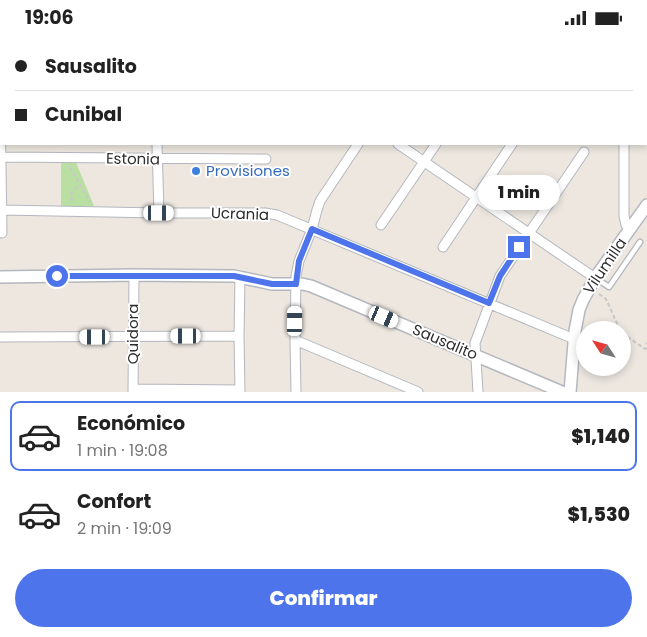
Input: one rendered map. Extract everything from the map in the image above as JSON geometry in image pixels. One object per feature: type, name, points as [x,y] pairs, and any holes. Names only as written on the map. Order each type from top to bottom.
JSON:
[{"type":"street","points":[[157,145],[159,213]]},
{"type":"street","points":[[296,392],[294,340],[296,284],[299,261],[312,229],[320,201],[357,145]]},
{"type":"street","points":[[400,145],[529,233],[593,283]]},
{"type":"street","points":[[380,225],[435,145]]},
{"type":"street","points":[[443,247],[511,145]]},
{"type":"street","points":[[624,145],[624,216],[626,225],[631,228]]},
{"type":"street","points":[[478,392],[475,343],[500,276],[584,152]]},
{"type":"street","name":"Estonia","points":[[1,157],[266,159]]},
{"type":"street","points":[[1,157],[2,233]]},
{"type":"street","name":"Vilumilla","points":[[570,392],[575,326],[579,310],[593,283],[647,205]]},
{"type":"street","name":"Ucrania","points":[[2,210],[266,213],[277,215],[574,339]]},
{"type":"street","name":"Sausalito","points":[[0,277],[134,275],[240,277],[272,284],[311,286],[562,392]]},
{"type":"street","name":"Quidora","points":[[133,391],[134,275]]},
{"type":"street","points":[[133,391],[240,391],[240,277]]},
{"type":"street","points":[[0,337],[239,336]]},
{"type":"street","points":[[294,340],[418,392]]},
{"type":"lane","points":[[593,283],[610,287],[640,241]]},
{"type":"path","points":[[65,158],[95,211]]},
{"type":"path","points":[[72,211],[71,194],[80,184]]},
{"type":"path","points":[[593,283],[606,299],[617,321]]},
{"type":"path","points":[[631,338],[645,349],[647,348]]},
{"type":"green space","points":[[61,160],[75,160],[94,206],[61,206]]},
{"type":"place","name":"Provisiones","points":[[196,171]]},
{"type":"route","points":[[57,276],[234,276],[272,284],[296,284],[299,261],[312,229],[489,303],[500,276],[519,247]]}]
